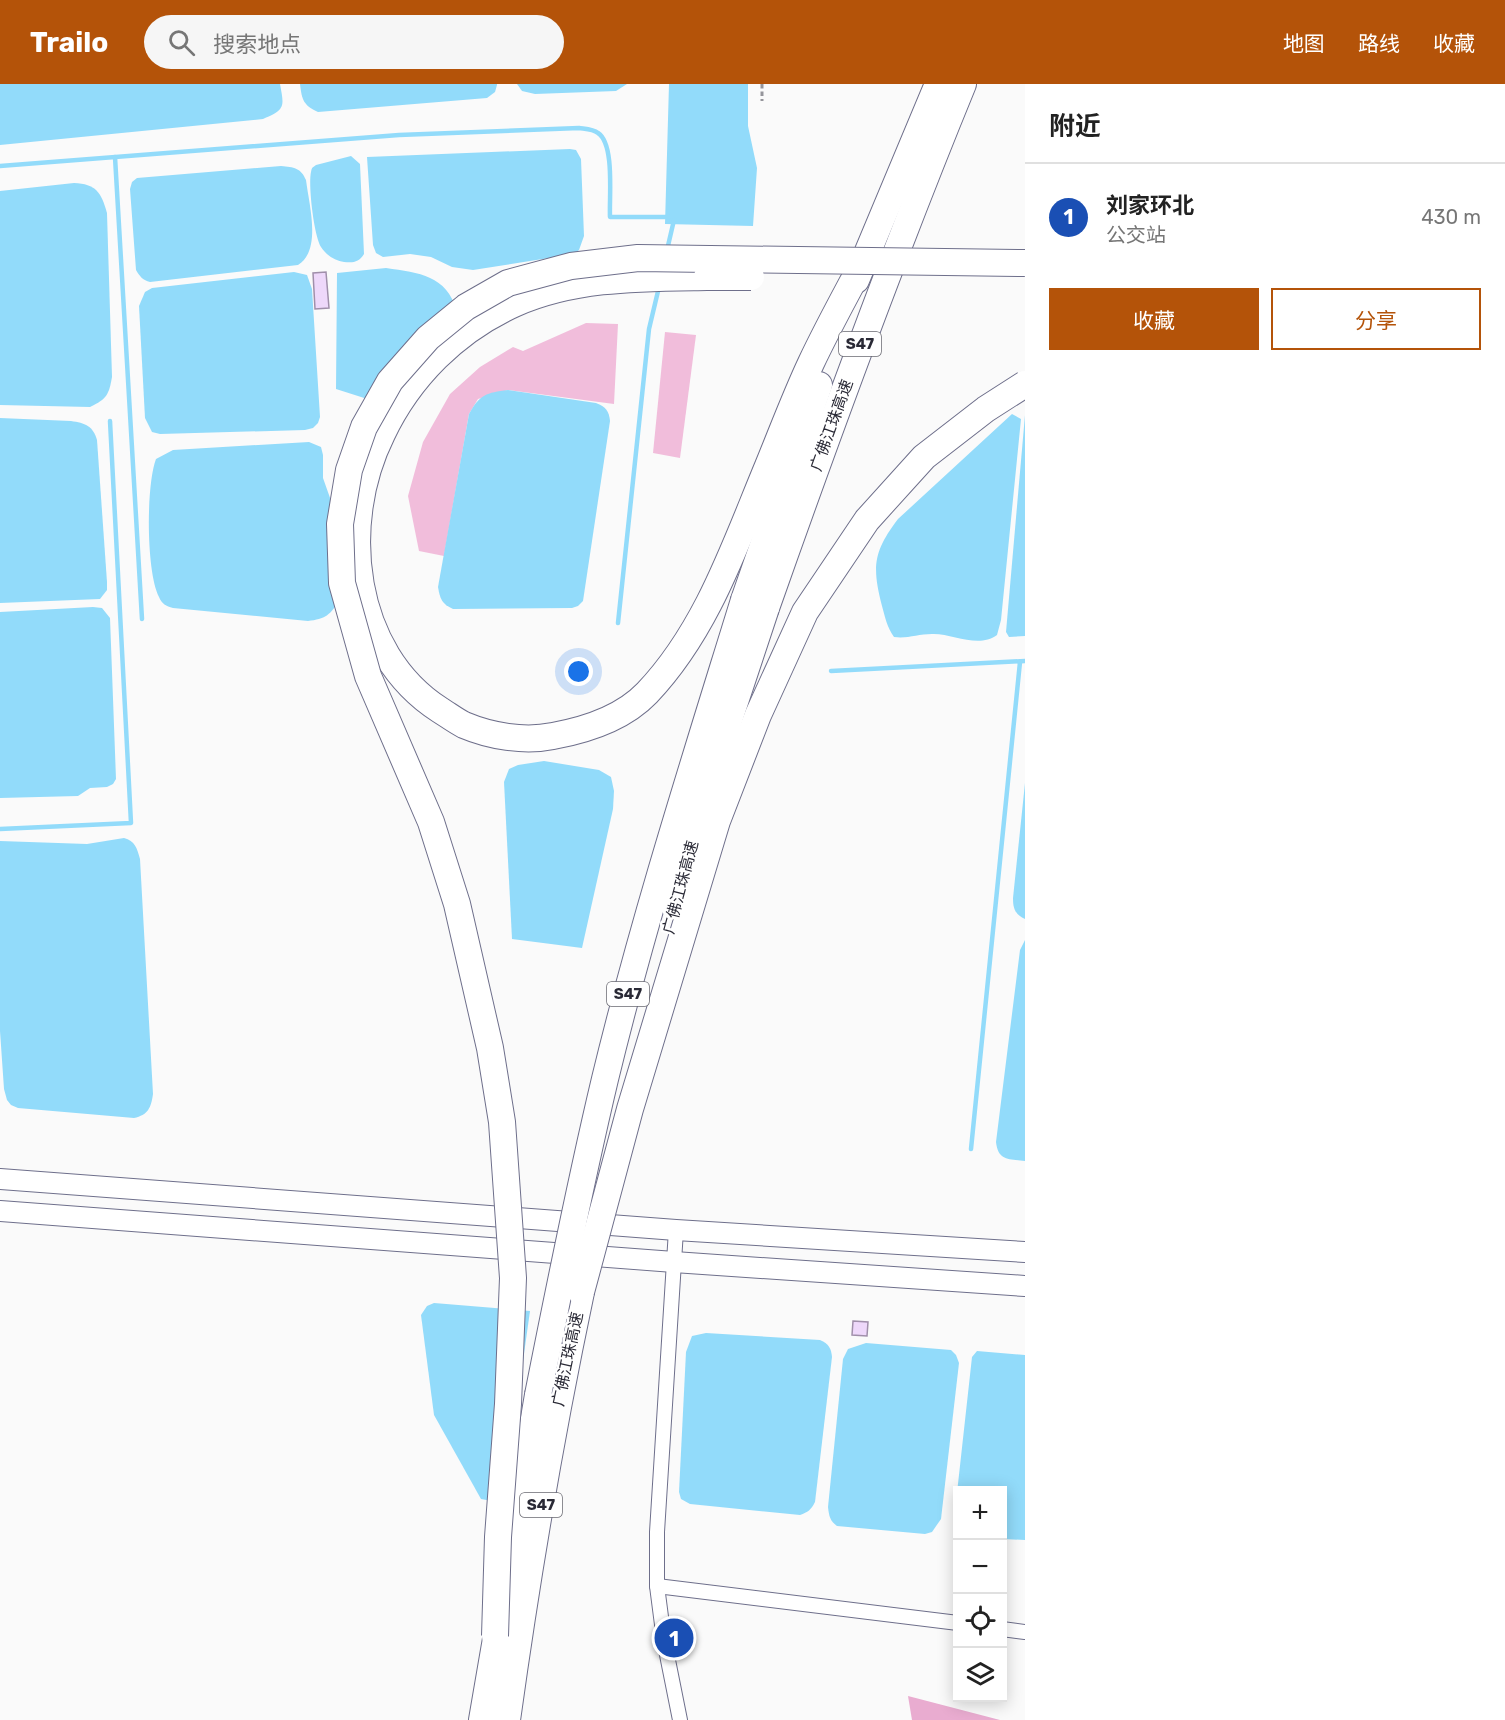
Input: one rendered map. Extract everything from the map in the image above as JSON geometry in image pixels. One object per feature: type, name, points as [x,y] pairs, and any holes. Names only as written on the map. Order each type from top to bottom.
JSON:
[{"type":"highway","name":"广佛江珠高速","points":[[482,1720],[540,1383],[570,1236],[606,1078],[664,860],[755,604],[859,270],[938,84]]},
{"type":"highway","name":"广佛江珠高速","points":[[507,1720],[521,1617],[557,1411],[581,1292],[632,1065],[682,876],[725,732],[755,604],[846,383],[963,84]]},
{"type":"highway","points":[[495,1636],[498,1537],[508,1404],[513,1278],[502,1122],[490,1048],[457,904],[431,822],[368,676],[342,583],[340,524],[349,470],[364,427],[390,381],[428,338],[465,307],[508,283],[571,266],[638,258],[1025,263]]},
{"type":"highway","points":[[859,270],[811,362],[717,588],[696,627],[669,668],[643,697],[611,718],[576,732],[542,738],[503,736],[463,725],[429,703],[400,677],[381,648],[368,615],[360,581],[357,543],[360,506],[368,469],[381,435],[399,403],[420,375],[441,352],[464,333],[489,317],[516,303],[576,285],[661,278],[1025,279]]},
{"type":"highway","points":[[581,1292],[630,1108],[717,821],[758,715],[805,612],[867,520],[924,457],[986,408],[1025,384]]},
{"type":"main road","points":[[0,1179],[676,1230],[1025,1252]]},
{"type":"main road","points":[[0,1211],[1025,1286]]},
{"type":"street","points":[[676,1230],[657,1532],[657,1586],[664,1640],[680,1720]]},
{"type":"street","points":[[657,1586],[953,1623]]},
{"type":"street","points":[[1007,1630],[1025,1632]]},
{"type":"path","points":[[762,84],[762,101]]},
{"type":"shaded area","points":[[586,323],[618,324],[614,404],[508,390],[478,399],[469,414],[444,556],[419,551],[408,496],[423,442],[450,394],[480,367],[513,347],[523,351]]},
{"type":"shaded area","points":[[665,332],[696,335],[680,458],[653,453]]},
{"type":"shaded area","points":[[908,1696],[1000,1720],[912,1720]]},
{"type":"water","points":[[0,84],[280,84],[282,106],[276,113],[263,119],[0,145]]},
{"type":"water","points":[[300,84],[497,85],[495,92],[487,98],[318,112],[304,101]]},
{"type":"water","points":[[517,84],[627,84],[616,91],[535,94],[522,91]]},
{"type":"water","points":[[669,84],[748,84],[748,126],[757,168],[753,226],[665,224]]},
{"type":"water","points":[[576,150],[581,159],[584,236],[579,250],[574,254],[473,270],[452,267],[431,257],[410,254],[383,257],[376,253],[373,245],[367,157]]},
{"type":"water","points":[[351,156],[360,164],[364,254],[358,260],[348,262],[334,259],[325,253],[318,241],[310,179],[312,168],[316,165]]},
{"type":"water","points":[[281,166],[296,169],[306,180],[312,238],[310,249],[298,265],[150,282],[139,275],[136,270],[130,189],[132,182],[137,178]]},
{"type":"water","points":[[74,183],[88,185],[97,190],[107,213],[112,377],[110,388],[104,398],[90,407],[0,405],[0,191]]},
{"type":"water","points":[[386,268],[421,274],[439,283],[452,299],[457,311],[383,404],[336,389],[337,273]]},
{"type":"water","points":[[294,272],[307,275],[312,289],[320,417],[318,423],[313,428],[305,430],[160,434],[152,432],[145,418],[139,306],[145,292],[152,288]]},
{"type":"water","points":[[508,390],[596,403],[605,408],[609,415],[610,421],[583,601],[572,608],[453,609],[442,601],[440,595],[438,587],[469,414],[480,398],[494,392]]},
{"type":"water","points":[[1012,414],[1021,419],[1001,620],[997,635],[982,641],[940,634],[894,637],[885,618],[877,581],[877,560],[884,541],[898,519]]},
{"type":"water","points":[[1025,415],[1025,636],[1009,637],[1006,632]]},
{"type":"water","points":[[0,418],[71,421],[84,424],[93,431],[97,440],[107,582],[107,590],[100,599],[0,603]]},
{"type":"water","points":[[309,442],[321,447],[323,478],[335,512],[339,600],[330,613],[319,619],[308,621],[173,608],[163,603],[155,585],[150,549],[150,488],[156,459],[173,450]]},
{"type":"water","points":[[102,608],[110,618],[116,779],[107,787],[90,788],[78,796],[0,798],[0,612]]},
{"type":"water","points":[[544,761],[599,770],[611,777],[614,791],[613,809],[582,948],[512,939],[504,782],[509,769],[518,765]]},
{"type":"water","points":[[1025,783],[1025,919],[1015,911],[1013,898]]},
{"type":"water","points":[[124,838],[135,846],[140,859],[153,1094],[150,1107],[146,1113],[134,1118],[18,1108],[7,1100],[4,1089],[0,1031],[0,841],[87,844]]},
{"type":"water","points":[[1025,940],[1025,1161],[1005,1158],[999,1153],[996,1142],[1020,950]]},
{"type":"water","points":[[434,1303],[530,1311],[503,1503],[481,1499],[434,1415],[421,1315],[427,1306]]},
{"type":"water","points":[[706,1333],[820,1340],[829,1347],[832,1357],[815,1502],[805,1513],[800,1515],[690,1504],[681,1499],[679,1492],[686,1352],[692,1336]]},
{"type":"water","points":[[866,1343],[951,1350],[959,1363],[941,1519],[932,1532],[925,1534],[837,1526],[830,1518],[828,1507],[843,1359],[848,1349]]},
{"type":"water","points":[[977,1351],[1025,1355],[1025,1540],[1007,1539],[1007,1486],[958,1486],[972,1357]]},
{"type":"building","points":[[326,272],[329,308],[315,309],[313,273]]},
{"type":"building","points":[[853,1321],[868,1322],[867,1336],[852,1335]]},
{"type":"waterway","points":[[0,166],[399,135],[579,128],[598,133],[607,148],[610,172],[610,217],[669,217]]},
{"type":"waterway","points":[[115,157],[142,619]]},
{"type":"waterway","points":[[667,250],[674,220]]},
{"type":"waterway","points":[[618,623],[649,329],[659,287]]},
{"type":"waterway","points":[[0,829],[131,823],[110,421]]},
{"type":"waterway","points":[[831,671],[1025,661]]},
{"type":"waterway","points":[[971,1149],[1020,662]]},
{"type":"place","name":"刘家环北","points":[[674,1638]]}]
